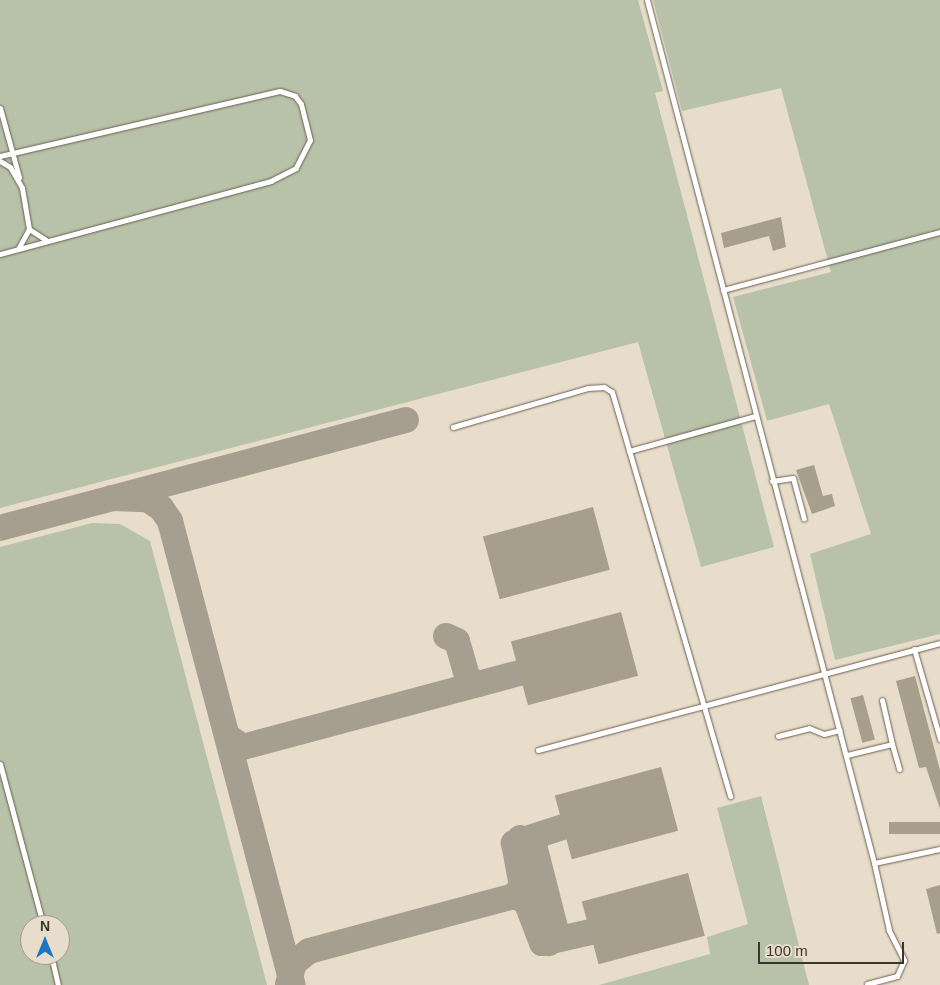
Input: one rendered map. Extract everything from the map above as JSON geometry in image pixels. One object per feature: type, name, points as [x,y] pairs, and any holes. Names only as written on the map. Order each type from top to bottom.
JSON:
[{"type":"lane","points":[[646,0],[772,481],[847,755],[889,930],[904,960],[897,976],[867,984]]},
{"type":"lane","points":[[0,156],[280,91],[295,96],[305,112],[308,150],[296,168],[283,177],[0,254]]},
{"type":"lane","points":[[0,108],[22,188],[29,229],[18,248]]},
{"type":"lane","points":[[0,161],[10,167],[22,188]]},
{"type":"lane","points":[[29,229],[46,240]]},
{"type":"lane","points":[[723,290],[940,232]]},
{"type":"lane","points":[[453,427],[604,386],[612,392],[730,796]]},
{"type":"lane","points":[[629,451],[755,416]]},
{"type":"lane","points":[[772,481],[793,478],[804,519]]},
{"type":"lane","points":[[538,750],[940,643]]},
{"type":"lane","points":[[914,650],[940,739]]},
{"type":"lane","points":[[882,700],[899,769]]},
{"type":"lane","points":[[778,736],[809,728],[824,734],[840,730]]},
{"type":"lane","points":[[847,755],[892,744]]},
{"type":"lane","points":[[0,764],[40,915]]},
{"type":"lane","points":[[874,863],[940,849]]},
{"type":"lane","points":[[53,965],[58,985]]},
{"type":"green space","points":[[0,0],[638,0],[663,91],[655,93],[774,547],[701,567],[638,342],[0,508]]},
{"type":"green space","points":[[653,0],[940,0],[940,634],[835,660],[810,554],[871,534],[829,404],[767,421],[733,297],[831,272],[781,88],[682,111]]},
{"type":"green space","points":[[92,523],[120,524],[150,541],[267,985],[0,985],[0,547]]},
{"type":"green space","points":[[761,796],[809,985],[599,985],[710,954],[707,937],[748,924],[717,808]]},
{"type":"building","points":[[781,217],[786,247],[773,251],[769,236],[724,248],[721,233]]},
{"type":"building","points":[[814,465],[823,496],[832,494],[835,506],[812,514],[796,470]]},
{"type":"building","points":[[593,507],[610,570],[500,599],[483,537]]},
{"type":"building","points":[[621,612],[638,676],[528,705],[511,642]]},
{"type":"building","points":[[915,676],[940,770],[940,809],[926,767],[919,768],[896,681]]},
{"type":"building","points":[[863,695],[875,739],[862,743],[850,698]]},
{"type":"building","points":[[661,767],[678,831],[572,859],[555,795]]},
{"type":"building","points":[[889,822],[940,822],[940,834],[889,834]]},
{"type":"building","points":[[688,873],[705,936],[599,964],[582,901]]},
{"type":"building","points":[[940,885],[940,933],[937,934],[926,889]]},
{"type":"taxiway","points":[[0,528],[406,420]]},
{"type":"taxiway","points":[[112,498],[147,499],[161,508],[170,521],[293,985]]},
{"type":"taxiway","points":[[446,636],[457,641],[468,679],[479,684]]},
{"type":"taxiway","points":[[227,736],[243,747],[520,673]]},
{"type":"taxiway","points":[[563,827],[514,843],[522,886],[514,896],[526,901],[542,943],[591,932]]},
{"type":"taxiway","points":[[520,838],[534,845],[556,931],[549,943]]},
{"type":"taxiway","points":[[288,984],[294,963],[309,951],[514,896]]}]
